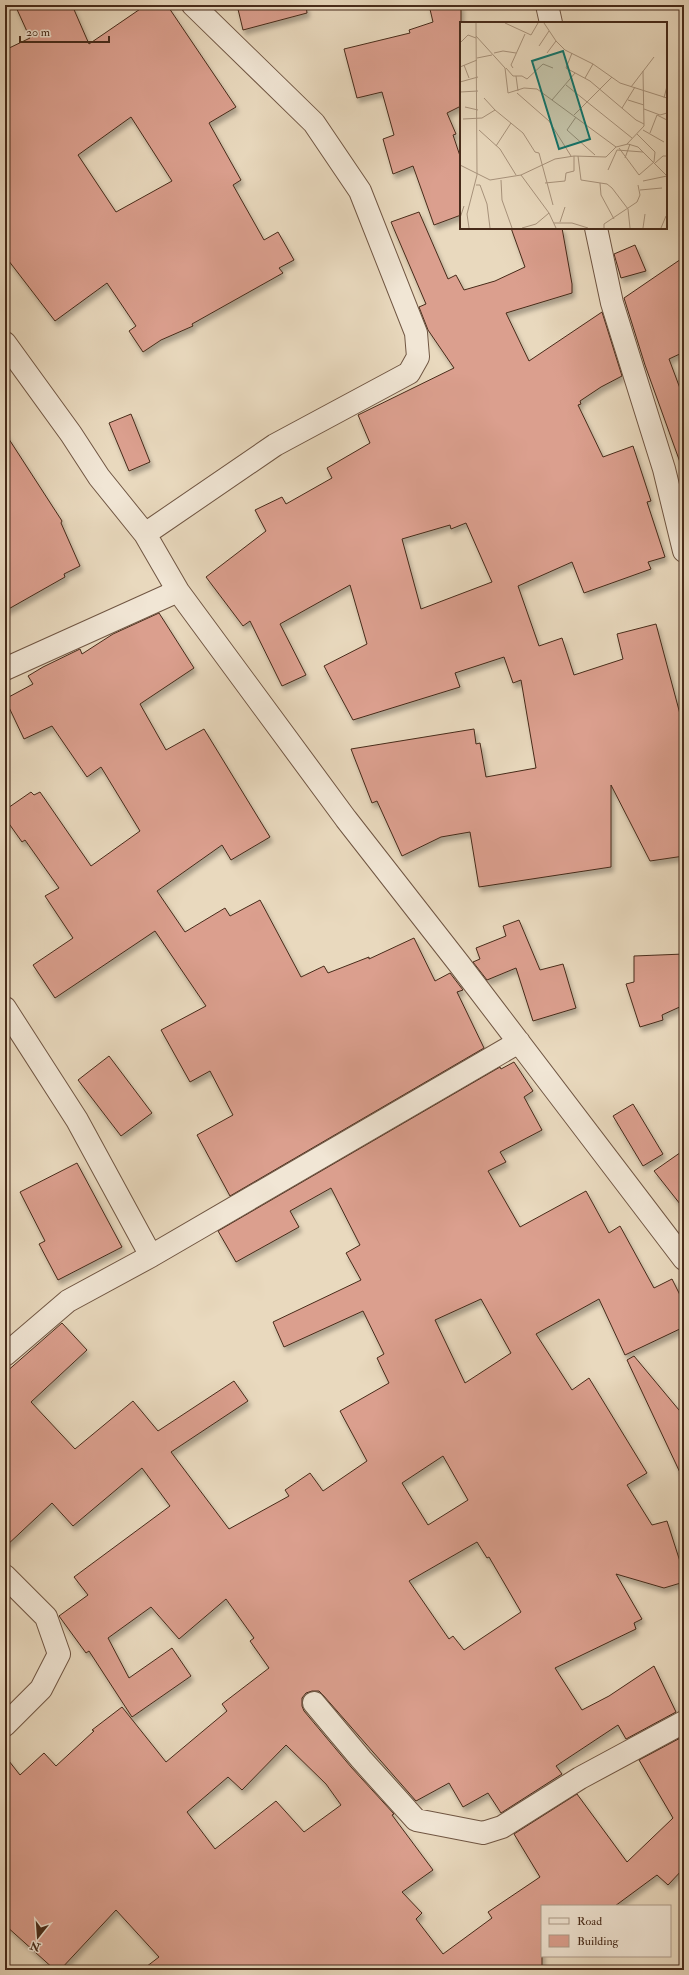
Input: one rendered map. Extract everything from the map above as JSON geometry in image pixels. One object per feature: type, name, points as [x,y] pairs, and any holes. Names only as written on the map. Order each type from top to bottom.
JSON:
[{"type":"street","points":[[145,534],[275,445],[409,373],[418,357],[416,333],[360,191],[314,123],[193,5]]},
{"type":"street","points":[[547,5],[551,22]]},
{"type":"street","points":[[596,229],[612,303],[664,468],[684,550]]},
{"type":"street","points":[[5,343],[71,434],[99,477],[145,534],[178,591],[346,820],[519,1042],[684,1259]]},
{"type":"street","points":[[5,669],[178,591]]},
{"type":"street","points":[[5,1008],[77,1120],[151,1256]]},
{"type":"street","points":[[5,1355],[68,1301],[151,1256],[519,1042]]},
{"type":"street","points":[[5,1576],[46,1617],[60,1654],[41,1689],[5,1725]]},
{"type":"street","points":[[314,1703],[361,1759],[416,1820],[483,1833],[502,1827],[580,1778],[684,1722]]},
{"type":"building","points":[[15,5],[72,5],[89,44],[146,5],[167,5],[236,107],[209,123],[241,180],[233,185],[264,240],[278,232],[294,260],[279,268],[283,273],[192,324],[193,326],[161,340],[143,352],[129,331],[136,326],[107,283],[55,321],[5,256],[5,50],[30,38]],"holes":[[[131,117],[172,181],[116,212],[78,155]]]},
{"type":"building","points":[[237,5],[306,5],[307,13],[243,30]]},
{"type":"building","points":[[429,5],[461,5],[460,106],[447,113],[456,134],[453,135],[460,156],[460,215],[434,225],[413,166],[393,174],[383,139],[394,135],[382,92],[357,98],[344,49],[410,33],[409,30],[433,22]]},
{"type":"building","points":[[419,212],[448,279],[456,275],[464,290],[495,281],[525,267],[511,229],[562,229],[572,284],[572,293],[506,313],[529,361],[602,312],[622,376],[601,387],[580,401],[581,404],[578,405],[603,457],[633,446],[651,501],[647,502],[665,557],[648,562],[651,569],[584,593],[572,562],[518,586],[539,646],[562,638],[574,675],[623,659],[617,634],[656,624],[684,729],[684,856],[650,861],[611,785],[611,867],[479,887],[470,832],[441,837],[402,856],[377,801],[372,803],[351,749],[474,729],[476,744],[480,743],[486,777],[536,768],[521,680],[513,683],[504,657],[455,673],[460,687],[353,720],[324,666],[367,644],[350,585],[280,624],[306,675],[282,686],[250,621],[243,626],[206,577],[266,531],[255,510],[282,497],[286,504],[332,478],[327,468],[370,443],[358,415],[454,368],[428,330],[419,307],[426,304],[391,222]],"holes":[[[466,523],[492,582],[421,609],[402,539],[450,525],[451,529]]]},
{"type":"building","points":[[635,245],[646,271],[621,278],[614,254]]},
{"type":"building","points":[[684,257],[684,352],[669,359],[684,399],[684,465],[681,465],[645,365],[624,298]]},
{"type":"building","points":[[131,414],[150,462],[129,471],[109,423]]},
{"type":"building","points":[[5,433],[62,521],[61,523],[80,566],[64,574],[65,577],[5,611]]},
{"type":"building","points":[[159,613],[194,668],[140,704],[166,750],[204,729],[270,837],[231,860],[222,845],[157,891],[185,932],[225,908],[230,916],[260,900],[301,977],[324,966],[328,973],[369,957],[369,959],[414,938],[435,981],[450,973],[463,990],[457,992],[484,1048],[230,1196],[197,1135],[233,1115],[210,1071],[190,1082],[161,1030],[206,1006],[155,931],[55,998],[33,965],[73,938],[45,896],[59,888],[25,840],[22,842],[5,818],[5,810],[31,792],[34,795],[40,792],[91,866],[140,831],[101,767],[87,777],[52,726],[24,739],[5,699],[33,684],[28,676],[43,667],[80,649],[82,654],[113,634]]},
{"type":"building","points":[[519,920],[540,970],[563,964],[576,1008],[533,1021],[516,968],[487,980],[473,962],[480,959],[476,948],[506,936],[503,926]]},
{"type":"building","points":[[684,954],[684,1005],[662,1015],[663,1020],[640,1027],[626,984],[634,982],[634,956]]},
{"type":"building","points":[[109,1056],[152,1113],[121,1136],[78,1080]]},
{"type":"building","points":[[514,1062],[533,1091],[524,1097],[542,1130],[500,1152],[506,1162],[488,1171],[520,1227],[586,1191],[609,1233],[620,1226],[654,1288],[672,1279],[684,1303],[684,1327],[625,1355],[599,1299],[536,1334],[572,1390],[589,1378],[647,1473],[627,1485],[652,1525],[667,1521],[684,1574],[684,1582],[664,1588],[616,1574],[642,1619],[634,1623],[636,1629],[555,1668],[582,1710],[609,1696],[654,1666],[676,1712],[626,1739],[618,1725],[556,1766],[562,1774],[501,1813],[488,1793],[463,1807],[449,1783],[416,1801],[319,1691],[306,1693],[302,1698],[302,1706],[304,1711],[351,1767],[394,1814],[392,1815],[433,1870],[402,1892],[422,1913],[416,1919],[443,1954],[492,1918],[488,1912],[540,1877],[514,1834],[577,1794],[627,1862],[673,1818],[639,1760],[684,1736],[684,1868],[668,1885],[657,1875],[616,1905],[541,1905],[542,1970],[142,1970],[159,1957],[116,1910],[60,1970],[55,1970],[5,1925],[5,1756],[20,1775],[44,1753],[56,1766],[94,1731],[92,1730],[122,1707],[166,1762],[227,1711],[222,1704],[269,1668],[250,1641],[254,1638],[226,1599],[179,1639],[151,1607],[108,1638],[129,1678],[172,1648],[191,1676],[132,1717],[89,1651],[86,1653],[59,1616],[88,1595],[74,1577],[170,1506],[142,1468],[73,1526],[52,1503],[5,1547],[5,1373],[62,1323],[87,1350],[31,1402],[75,1449],[133,1401],[158,1431],[234,1381],[248,1401],[171,1452],[229,1529],[289,1496],[285,1490],[310,1473],[323,1491],[367,1461],[340,1411],[389,1383],[377,1358],[384,1354],[363,1311],[284,1347],[273,1322],[361,1280],[346,1253],[360,1245],[331,1188],[290,1211],[299,1227],[236,1262],[218,1231],[500,1067],[501,1069]],"holes":[[[481,1299],[511,1353],[465,1383],[435,1320]],[[443,1456],[468,1500],[428,1525],[402,1483]],[[477,1542],[487,1558],[489,1557],[521,1612],[464,1650],[453,1636],[449,1639],[409,1581]],[[286,1745],[326,1784],[341,1805],[304,1832],[276,1801],[215,1849],[187,1812],[228,1777],[242,1790]]]},
{"type":"building","points":[[633,1104],[663,1154],[643,1166],[613,1116]]},
{"type":"building","points":[[684,1150],[684,1209],[654,1171]]},
{"type":"building","points":[[77,1163],[122,1247],[58,1280],[39,1244],[45,1241],[20,1192]]},
{"type":"building","points":[[634,1356],[684,1416],[684,1481],[627,1360]]}]
